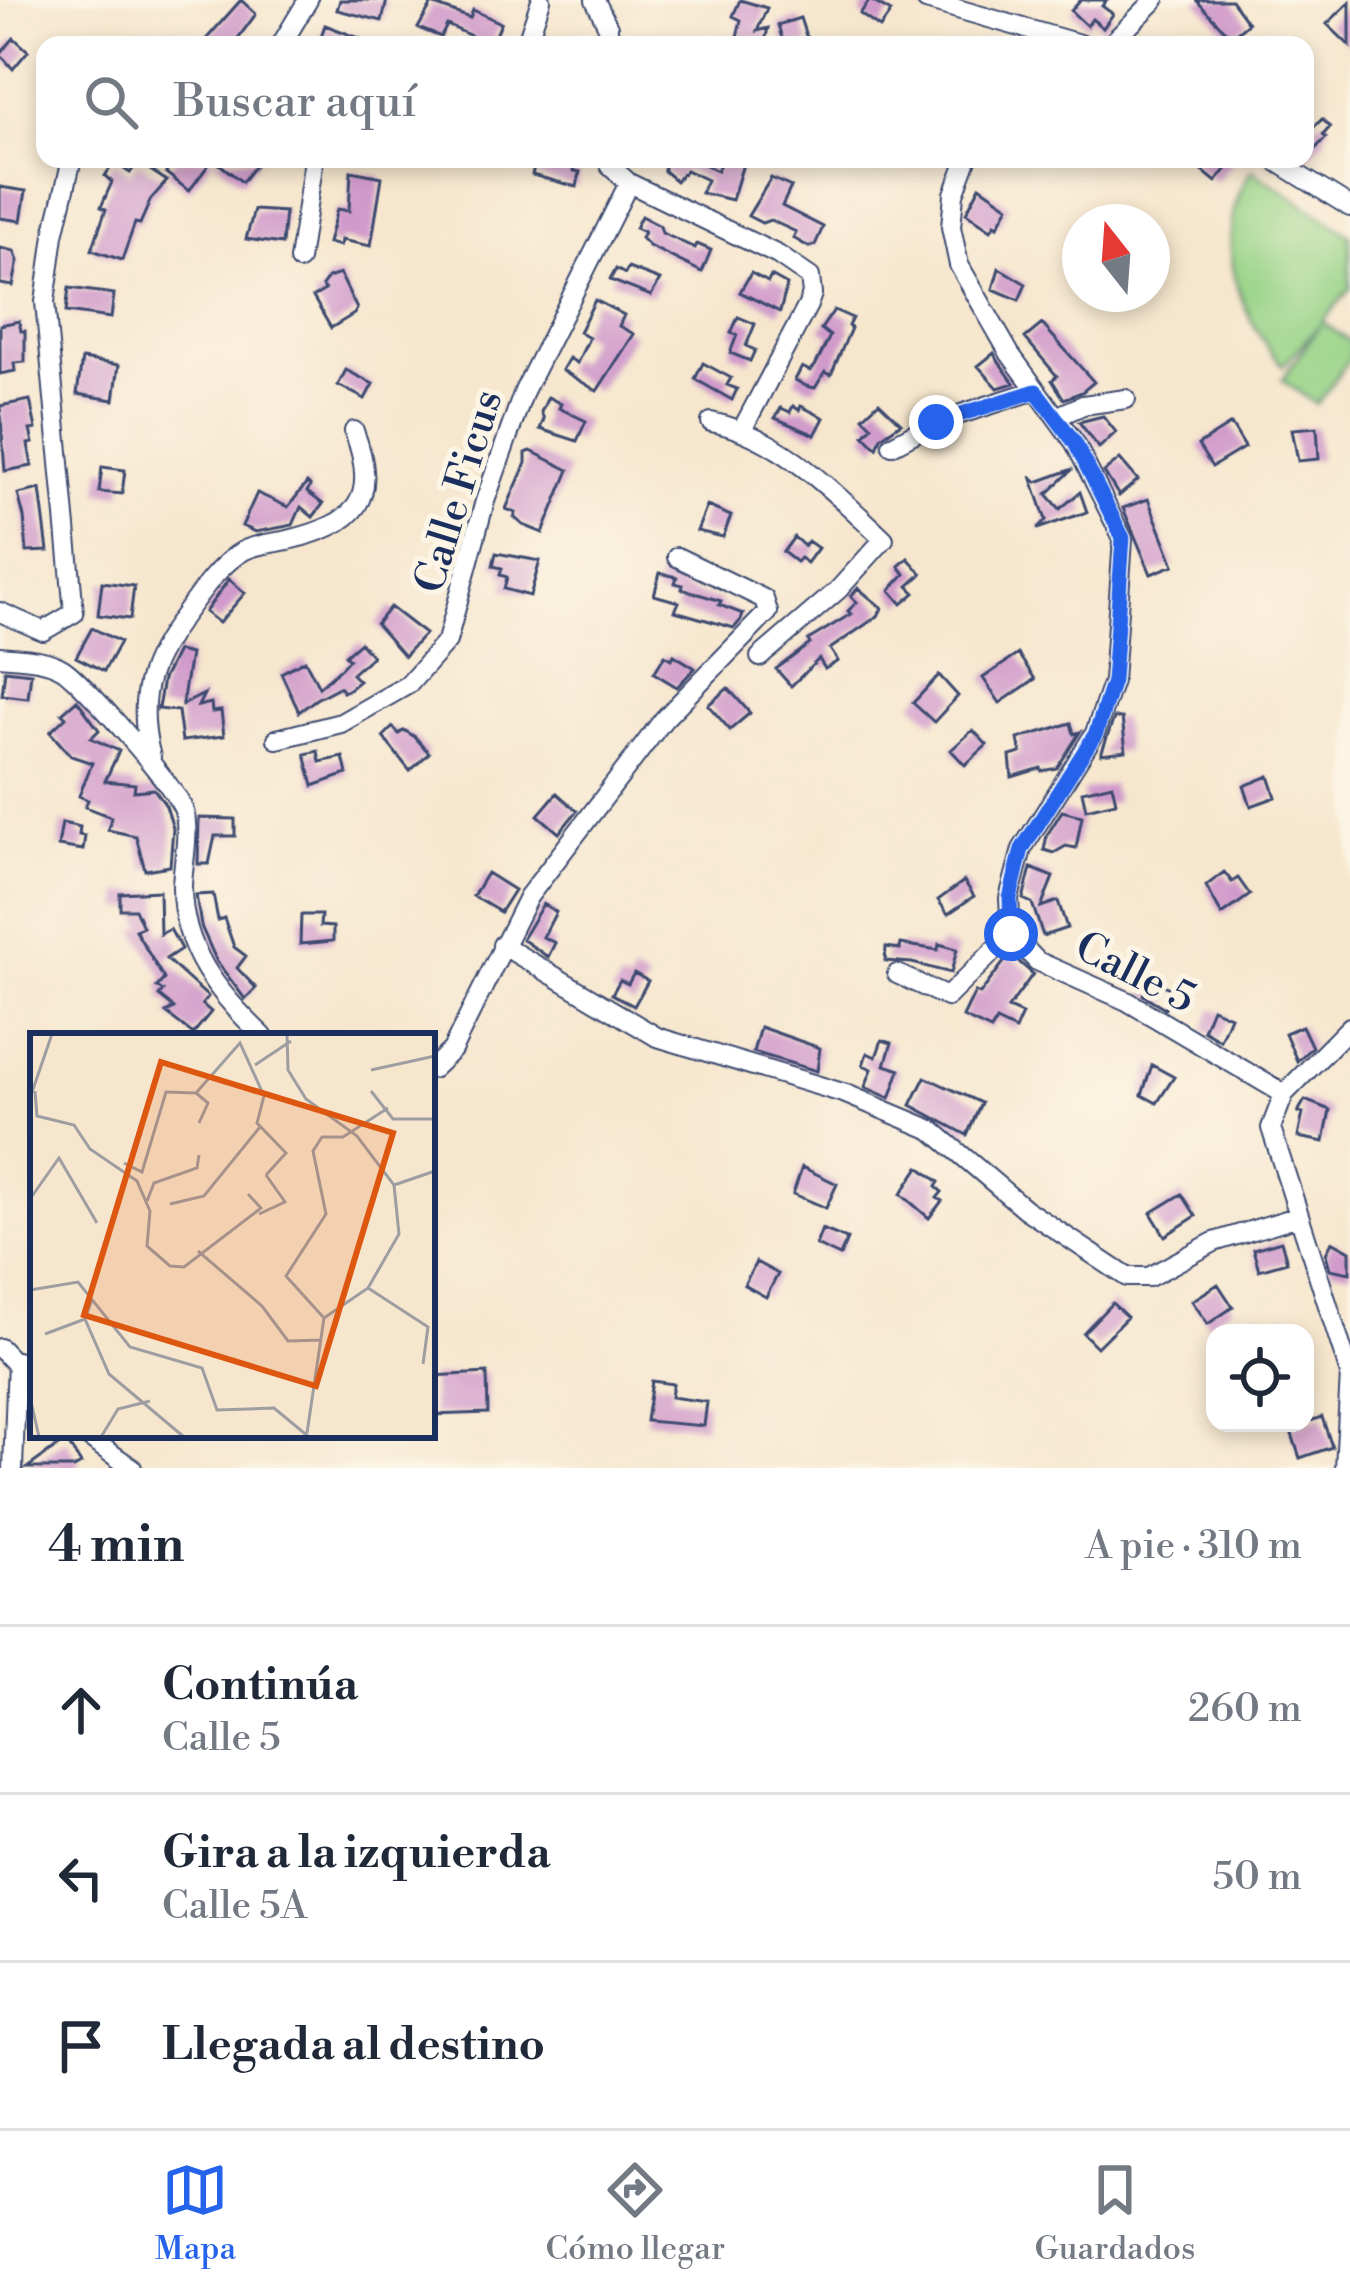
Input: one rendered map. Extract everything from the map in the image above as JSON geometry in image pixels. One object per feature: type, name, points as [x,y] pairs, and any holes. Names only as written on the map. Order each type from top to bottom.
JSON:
[{"type":"street","points":[[286,36],[308,0]]},
{"type":"street","points":[[529,36],[541,0]]},
{"type":"street","points":[[595,0],[608,36]]},
{"type":"street","points":[[926,0],[1052,36]]},
{"type":"street","points":[[1119,36],[1155,0]]},
{"type":"street","points":[[0,612],[43,631],[74,613],[45,302],[70,168]]},
{"type":"street","points":[[299,260],[313,168]]},
{"type":"street","points":[[612,168],[629,183],[778,255],[810,277],[808,305],[743,428]]},
{"type":"street","points":[[897,974],[947,997],[1011,934],[1010,898],[1022,849],[1096,733],[1113,681],[1123,538],[1075,443],[1010,354],[959,266],[951,227],[954,194],[964,168]]},
{"type":"street","points":[[1288,168],[1350,206]]},
{"type":"street","name":"Calle Ficus","points":[[277,739],[340,723],[410,684],[447,641],[485,501],[524,391],[629,183]]},
{"type":"street","points":[[892,445],[936,422],[1036,391]]},
{"type":"street","points":[[1055,417],[1082,405],[1126,399]]},
{"type":"street","points":[[711,422],[743,428],[828,486],[884,539],[838,590],[760,657]]},
{"type":"street","points":[[152,761],[145,710],[157,651],[205,585],[244,550],[315,534],[360,502],[368,483],[354,431]]},
{"type":"street","points":[[435,1067],[452,1050],[528,898],[664,718],[768,612],[764,598],[677,557]]},
{"type":"street","points":[[0,656],[31,658],[63,669],[152,761],[184,811],[182,905],[198,958],[226,1002],[260,1033]]},
{"type":"street","name":"Calle 5","points":[[1011,934],[1037,961],[1126,1001],[1284,1094]]},
{"type":"street","points":[[502,945],[657,1037],[846,1094],[932,1130],[1025,1210],[1127,1277],[1149,1277],[1214,1242],[1298,1216]]},
{"type":"street","points":[[1345,1468],[1350,1374],[1271,1128],[1284,1094],[1350,1027]]},
{"type":"street","points":[[0,1348],[30,1378]]},
{"type":"street","points":[[13,1468],[17,1361]]},
{"type":"street","points":[[89,1438],[132,1468]]},
{"type":"green space","points":[[1252,170],[1350,235],[1350,289],[1322,322],[1350,342],[1350,358],[1317,405],[1282,380],[1320,325],[1283,366],[1252,322],[1234,272],[1233,219]]},
{"type":"building","points":[[241,0],[256,14],[240,36],[209,36]]},
{"type":"building","points":[[340,0],[387,0],[382,21],[337,10]]},
{"type":"building","points":[[740,0],[767,8],[757,31],[768,28],[766,36],[737,36],[741,20],[733,16]]},
{"type":"building","points":[[870,0],[891,12],[880,28],[860,14]]},
{"type":"building","points":[[1081,0],[1107,0],[1102,6],[1113,14],[1103,28],[1092,19],[1087,26],[1071,11]]},
{"type":"building","points":[[1196,0],[1231,0],[1248,23],[1230,36]]},
{"type":"building","points":[[1350,2],[1350,46],[1327,24]]},
{"type":"building","points":[[432,4],[470,18],[473,10],[501,23],[496,36],[471,36],[447,25],[442,36],[418,28]]},
{"type":"building","points":[[800,18],[806,36],[781,36],[778,25]]},
{"type":"building","points":[[325,25],[354,36],[321,36]]},
{"type":"building","points":[[14,38],[28,51],[13,69],[0,54]]},
{"type":"building","points":[[1322,119],[1330,127],[1314,150],[1314,127]]},
{"type":"building","points":[[110,168],[130,173],[134,168],[147,168],[167,181],[151,199],[140,224],[135,223],[122,260],[92,250],[112,182],[105,176]]},
{"type":"building","points":[[170,168],[206,168],[189,191],[166,173]]},
{"type":"building","points":[[224,168],[253,168],[242,182]]},
{"type":"building","points":[[534,168],[580,172],[577,187],[532,175]]},
{"type":"building","points":[[664,168],[742,168],[732,200],[701,193],[707,180],[686,170],[676,181]]},
{"type":"building","points":[[1199,168],[1228,168],[1216,182]]},
{"type":"building","points":[[351,171],[382,177],[371,246],[341,240],[340,246],[328,243],[337,209],[349,211]]},
{"type":"building","points":[[771,178],[791,187],[782,206],[823,227],[815,245],[809,247],[793,238],[796,232],[770,220],[762,223],[748,216]]},
{"type":"building","points":[[980,186],[1009,206],[991,230],[966,213]]},
{"type":"building","points":[[0,187],[26,191],[21,221],[0,218]]},
{"type":"building","points":[[254,210],[285,212],[282,244],[246,239]]},
{"type":"building","points":[[641,216],[660,226],[662,233],[711,250],[702,272],[649,246],[641,238],[644,232],[635,228]]},
{"type":"building","points":[[0,248],[14,251],[18,261],[13,286],[0,284]]},
{"type":"building","points":[[628,268],[660,280],[651,296],[610,280],[616,269],[625,274]]},
{"type":"building","points":[[999,268],[1026,284],[1019,300],[993,289]]},
{"type":"building","points":[[751,273],[787,285],[780,312],[740,292]]},
{"type":"building","points":[[340,274],[357,309],[331,328],[313,297],[325,290],[322,286],[328,278]]},
{"type":"building","points":[[69,288],[114,294],[111,318],[66,312]]},
{"type":"building","points":[[595,300],[624,315],[619,326],[634,334],[597,391],[562,370],[569,358],[577,363],[589,338],[579,332]]},
{"type":"building","points":[[834,310],[852,318],[851,328],[831,375],[825,372],[815,388],[806,386],[795,380],[802,367],[810,371],[815,366],[830,336],[821,329]]},
{"type":"building","points":[[738,317],[755,324],[746,346],[755,350],[750,361],[730,353]]},
{"type":"building","points":[[19,321],[25,331],[25,362],[14,363],[15,371],[0,374],[0,325]]},
{"type":"building","points":[[1042,324],[1094,382],[1082,392],[1064,399],[1052,380],[1057,376],[1025,338]]},
{"type":"building","points":[[994,353],[1014,383],[998,388],[978,366]]},
{"type":"building","points":[[82,359],[119,365],[114,400],[77,394]]},
{"type":"building","points":[[703,363],[731,378],[727,385],[737,389],[732,400],[695,379]]},
{"type":"building","points":[[346,370],[373,384],[365,399],[338,385]]},
{"type":"building","points":[[548,397],[586,421],[577,441],[540,429]]},
{"type":"building","points":[[30,400],[36,429],[30,430],[33,443],[28,444],[32,466],[5,471],[0,406]]},
{"type":"building","points":[[879,402],[901,423],[881,437],[877,448],[864,435],[872,426],[863,417]]},
{"type":"building","points":[[793,406],[824,418],[815,435],[775,418],[781,408],[790,412]]},
{"type":"building","points":[[1103,416],[1116,432],[1099,448],[1079,422]]},
{"type":"building","points":[[1231,424],[1245,447],[1212,467],[1198,445]]},
{"type":"building","points":[[1317,427],[1319,459],[1298,461],[1292,429]]},
{"type":"building","points":[[531,451],[569,470],[543,533],[523,525],[514,517],[516,513],[506,509],[526,453]]},
{"type":"building","points":[[1120,459],[1138,480],[1119,496],[1104,472]]},
{"type":"building","points":[[102,467],[125,470],[122,494],[99,492]]},
{"type":"building","points":[[1073,469],[1047,494],[1060,509],[1080,492],[1087,512],[1037,529],[1046,520],[1031,476],[1037,482]]},
{"type":"building","points":[[307,483],[307,492],[323,504],[313,517],[301,507],[293,525],[256,532],[242,526],[257,493],[288,507]]},
{"type":"building","points":[[40,489],[48,551],[27,552],[18,494]]},
{"type":"building","points":[[1148,499],[1174,565],[1151,574],[1123,508]]},
{"type":"building","points":[[707,506],[731,516],[723,537],[697,531]]},
{"type":"building","points":[[794,537],[804,546],[808,541],[818,548],[807,563],[800,558],[796,562],[783,552]]},
{"type":"building","points":[[496,553],[540,561],[530,596],[504,589],[507,577],[500,575],[502,568],[493,566]]},
{"type":"building","points":[[908,558],[922,574],[908,586],[915,593],[902,604],[890,590],[905,574],[899,566]]},
{"type":"building","points":[[660,573],[677,577],[675,583],[683,585],[682,589],[721,601],[719,605],[743,614],[741,620],[734,628],[675,611],[679,602],[654,595]]},
{"type":"building","points":[[229,579],[245,593],[219,623],[205,612]]},
{"type":"building","points":[[102,582],[134,586],[130,619],[98,615]]},
{"type":"building","points":[[858,588],[882,608],[878,616],[830,649],[838,661],[825,669],[819,659],[791,686],[776,669],[810,644],[808,640],[851,614],[848,611],[857,602],[851,596]]},
{"type":"building","points":[[390,607],[425,634],[404,656],[376,624]]},
{"type":"building","points":[[92,628],[120,642],[104,671],[76,657]]},
{"type":"building","points":[[360,642],[372,656],[352,674],[359,681],[343,692],[339,687],[299,712],[281,673],[305,660],[319,687]]},
{"type":"building","points":[[177,651],[190,654],[182,705],[204,694],[198,706],[211,703],[212,712],[221,711],[224,736],[182,741],[178,711],[158,709],[163,679]]},
{"type":"building","points":[[1018,654],[1035,679],[1000,703],[983,678]]},
{"type":"building","points":[[665,655],[695,668],[677,687],[654,673]]},
{"type":"building","points":[[5,670],[31,673],[28,698],[2,695]]},
{"type":"building","points":[[939,675],[958,696],[934,722],[913,703]]},
{"type":"building","points":[[728,688],[750,713],[730,730],[708,705]]},
{"type":"building","points":[[77,700],[99,730],[91,738],[119,751],[105,781],[135,784],[134,791],[154,789],[166,806],[173,828],[170,866],[145,870],[136,836],[108,830],[111,817],[85,807],[88,800],[79,796],[92,763],[71,756],[50,732]]},
{"type":"building","points":[[1114,718],[1122,718],[1126,751],[1101,754]]},
{"type":"building","points":[[1071,723],[1074,734],[1080,732],[1057,768],[1012,777],[1010,756],[1021,753],[1018,739]]},
{"type":"building","points":[[393,727],[399,734],[404,730],[415,737],[429,753],[410,771],[383,737]]},
{"type":"building","points":[[973,730],[987,745],[965,765],[951,750]]},
{"type":"building","points":[[318,751],[320,762],[343,757],[347,774],[313,786],[305,754]]},
{"type":"building","points":[[1269,776],[1276,797],[1251,806],[1244,786]]},
{"type":"building","points":[[1112,784],[1116,802],[1086,809],[1082,791]]},
{"type":"building","points":[[557,793],[577,811],[559,833],[538,815]]},
{"type":"building","points":[[1062,811],[1082,816],[1076,848],[1066,846],[1054,853],[1044,850],[1047,835]]},
{"type":"building","points":[[199,818],[235,819],[235,836],[215,836],[209,864],[198,864]]},
{"type":"building","points":[[62,823],[80,827],[79,835],[85,836],[83,850],[58,846]]},
{"type":"building","points":[[1031,868],[1053,877],[1041,907],[1058,901],[1067,928],[1043,936],[1032,903],[1023,899]]},
{"type":"building","points":[[1224,872],[1232,882],[1238,878],[1250,895],[1222,915],[1206,886]]},
{"type":"building","points":[[487,873],[514,890],[500,912],[473,896]]},
{"type":"building","points":[[964,881],[974,896],[948,914],[938,900]]},
{"type":"building","points":[[159,891],[160,934],[170,929],[181,949],[166,959],[208,997],[202,1004],[211,1012],[194,1033],[166,1013],[174,1008],[159,996],[163,991],[157,987],[164,979],[135,930],[143,927],[135,909],[120,909],[120,893]]},
{"type":"building","points":[[213,894],[218,920],[224,918],[234,947],[246,956],[237,968],[256,988],[245,999],[217,962],[201,926],[196,895]]},
{"type":"building","points":[[543,904],[556,912],[543,937],[555,943],[548,957],[522,939]]},
{"type":"building","points":[[301,915],[321,915],[320,926],[333,927],[333,941],[300,944]]},
{"type":"building","points":[[901,944],[957,949],[951,973],[885,961],[886,947],[900,949]]},
{"type":"building","points":[[1010,954],[1033,974],[1008,1008],[1022,1014],[1015,1030],[996,1021],[991,1030],[963,1017],[975,992],[980,994]]},
{"type":"building","points":[[634,973],[648,981],[634,1006],[612,994],[620,980],[628,984]]},
{"type":"building","points":[[1151,979],[1173,990],[1165,1008],[1143,995]]},
{"type":"building","points":[[1212,1008],[1230,1016],[1220,1040],[1203,1030]]},
{"type":"building","points":[[1302,1026],[1312,1047],[1297,1061],[1285,1033]]},
{"type":"building","points":[[760,1027],[820,1048],[817,1071],[753,1052]]},
{"type":"building","points":[[882,1040],[892,1043],[885,1065],[900,1070],[890,1098],[865,1087],[872,1069],[863,1065],[867,1053],[876,1057]]},
{"type":"building","points":[[1152,1065],[1174,1077],[1157,1103],[1142,1095]]},
{"type":"building","points":[[925,1077],[981,1103],[967,1135],[911,1105]]},
{"type":"building","points":[[1305,1100],[1330,1110],[1324,1142],[1298,1137],[1303,1113],[1298,1112]]},
{"type":"building","points":[[802,1167],[837,1184],[826,1208],[793,1194]]},
{"type":"building","points":[[919,1167],[939,1182],[936,1187],[942,1192],[937,1198],[942,1201],[929,1218],[901,1194]]},
{"type":"building","points":[[1182,1194],[1196,1216],[1165,1236],[1151,1213]]},
{"type":"building","points":[[822,1229],[847,1239],[840,1256],[816,1245]]},
{"type":"building","points":[[1281,1241],[1287,1262],[1259,1270],[1253,1249]]},
{"type":"building","points":[[1332,1241],[1350,1251],[1350,1273],[1330,1269],[1326,1254]]},
{"type":"building","points":[[756,1262],[778,1274],[766,1297],[744,1285]]},
{"type":"building","points":[[1218,1284],[1233,1307],[1208,1324],[1192,1301]]},
{"type":"building","points":[[1112,1303],[1127,1317],[1097,1347],[1083,1333]]},
{"type":"building","points":[[487,1373],[488,1413],[435,1415],[435,1376]]},
{"type":"building","points":[[652,1381],[673,1384],[671,1397],[707,1402],[704,1426],[646,1421]]},
{"type":"building","points":[[1322,1417],[1332,1447],[1300,1458],[1291,1432],[1314,1432],[1314,1420]]},
{"type":"building","points":[[66,1440],[81,1464],[27,1468]]},
{"type":"route","points":[[936,422],[1036,391],[1075,443],[1123,538],[1113,681],[1096,733],[1022,849],[1010,898],[1011,934]]}]
